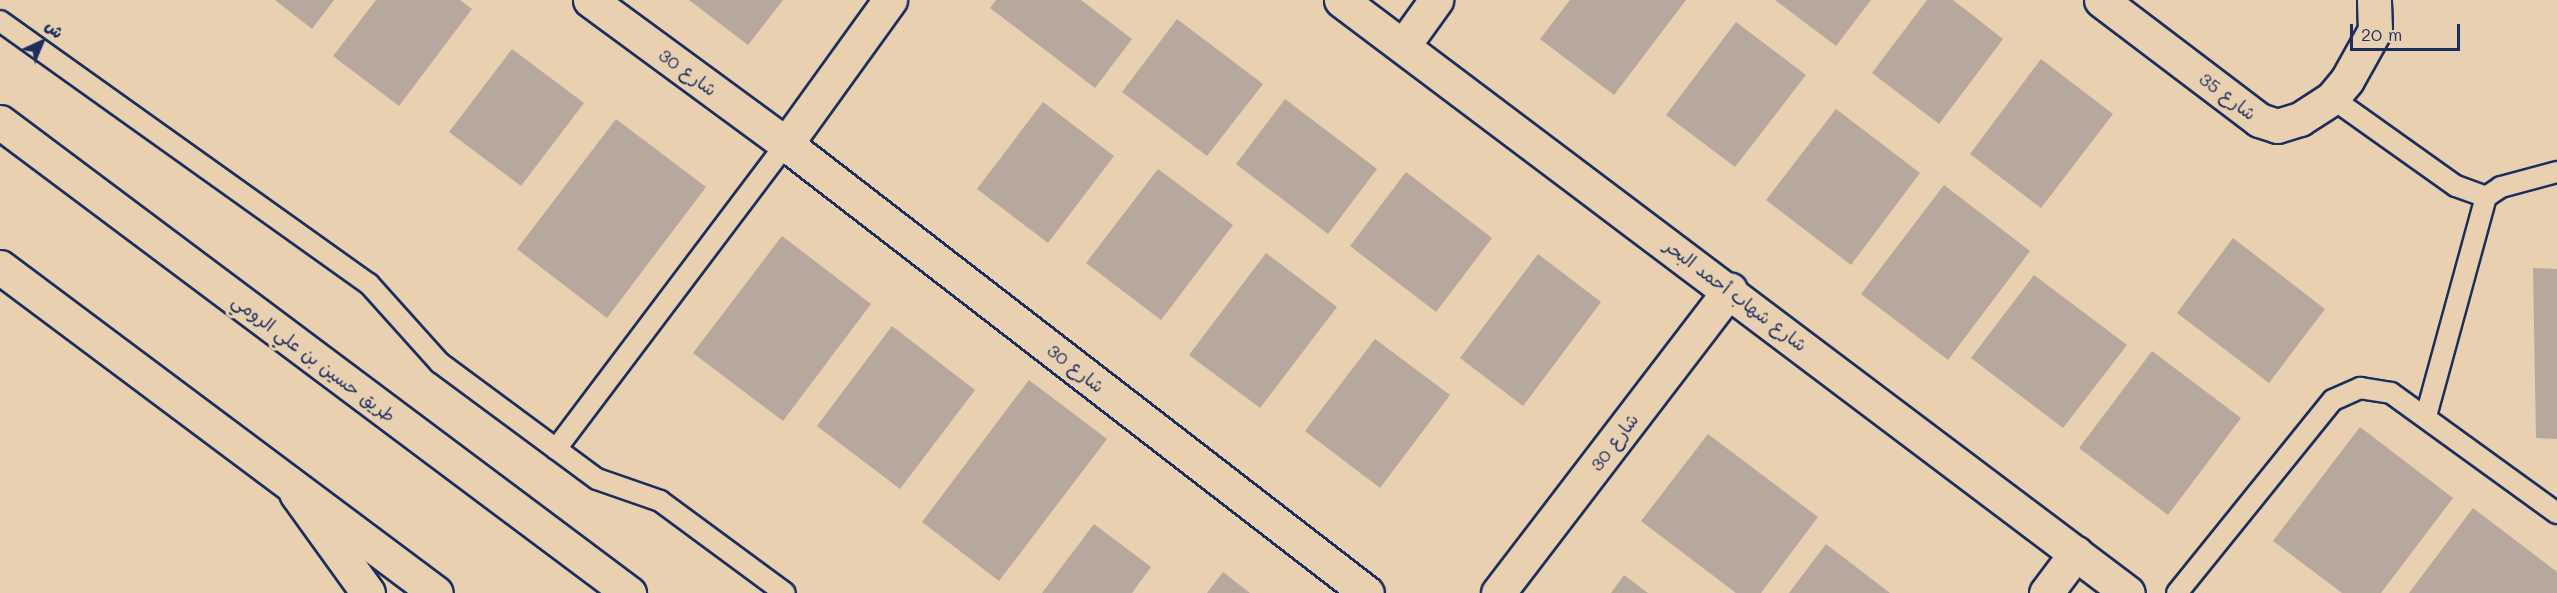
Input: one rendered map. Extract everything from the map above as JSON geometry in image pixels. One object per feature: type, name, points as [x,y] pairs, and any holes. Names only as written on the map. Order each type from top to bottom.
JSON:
[{"type":"main road","name":"شارع 30","points":[[590,0],[786,144],[1367,593]]},
{"type":"main road","points":[[786,144],[891,0]]},
{"type":"main road","name":"شارع شهاب أحمد البحر","points":[[1341,0],[1730,290],[2128,593]]},
{"type":"main road","points":[[1403,46],[1436,0]]},
{"type":"main road","name":"شارع 35","points":[[2101,0],[2267,124],[2290,124],[2331,98],[2370,45],[2378,17],[2374,0]]},
{"type":"main road","name":"طريق حسين بن علي الرومي","points":[[0,122],[629,593]]},
{"type":"main road","points":[[0,267],[282,475],[436,593]]},
{"type":"main road","name":"شارع 30","points":[[1498,593],[1730,290]]},
{"type":"main road","points":[[282,475],[368,593]]},
{"type":"main road","points":[[2046,593],[2076,553]]},
{"type":"lane","points":[[0,21],[369,284],[440,363],[597,479],[660,501],[785,593]]},
{"type":"lane","points":[[2331,98],[2456,186],[2486,197]]},
{"type":"lane","points":[[556,449],[786,144]]},
{"type":"lane","points":[[2426,416],[2486,197],[2501,187],[2557,172]]},
{"type":"lane","points":[[2177,593],[2339,396],[2360,388],[2377,388],[2426,416],[2557,513]]},
{"type":"building","points":[[275,0],[334,0],[312,29]]},
{"type":"building","points":[[376,0],[460,0],[472,9],[399,106],[333,56]]},
{"type":"building","points":[[689,0],[783,0],[748,45]]},
{"type":"building","points":[[996,0],[1081,0],[1132,39],[1095,88],[990,8]]},
{"type":"building","points":[[1570,0],[1686,0],[1614,95],[1540,39]]},
{"type":"building","points":[[1775,0],[1871,0],[1836,46]]},
{"type":"building","points":[[1927,0],[1953,0],[2003,39],[1939,124],[1872,73]]},
{"type":"building","points":[[1177,19],[1263,84],[1207,156],[1122,92]]},
{"type":"building","points":[[1736,22],[1806,75],[1735,167],[1666,115]]},
{"type":"building","points":[[512,49],[584,103],[521,186],[449,132]]},
{"type":"building","points":[[2041,59],[2113,114],[2041,208],[1970,154]]},
{"type":"building","points":[[1285,99],[1377,169],[1328,234],[1236,164]]},
{"type":"building","points":[[1043,102],[1114,156],[1048,243],[977,189]]},
{"type":"building","points":[[1836,109],[1920,173],[1851,265],[1766,200]]},
{"type":"building","points":[[616,119],[706,187],[607,318],[517,249]]},
{"type":"building","points":[[1158,169],[1233,225],[1161,320],[1086,263]]},
{"type":"building","points":[[1406,172],[1492,238],[1436,312],[1350,246]]},
{"type":"building","points":[[1944,185],[2030,251],[1948,360],[1861,294]]},
{"type":"building","points":[[782,236],[871,304],[783,421],[693,353]]},
{"type":"building","points":[[2233,238],[2325,309],[2269,383],[2177,313]]},
{"type":"building","points":[[1266,253],[1337,307],[1260,408],[1189,355]]},
{"type":"building","points":[[1538,254],[1601,302],[1523,406],[1460,358]]},
{"type":"building","points":[[2533,268],[2557,269],[2557,439],[2536,438]]},
{"type":"building","points":[[2034,275],[2127,345],[2063,428],[1971,358]]},
{"type":"building","points":[[892,326],[975,390],[900,489],[817,426]]},
{"type":"building","points":[[1375,339],[1450,395],[1380,488],[1305,431]]},
{"type":"building","points":[[2152,351],[2241,418],[2168,515],[2079,448]]},
{"type":"building","points":[[1029,380],[1107,439],[999,581],[922,522]]},
{"type":"building","points":[[2360,427],[2453,498],[2381,593],[2342,593],[2273,541]]},
{"type":"building","points":[[1708,434],[1818,517],[1761,593],[1736,593],[1641,521]]},
{"type":"building","points":[[2473,508],[2557,572],[2557,593],[2409,593]]},
{"type":"building","points":[[1094,524],[1151,567],[1132,593],[1042,593]]},
{"type":"building","points":[[1826,544],[1890,593],[1789,593]]},
{"type":"building","points":[[1223,572],[1250,593],[1207,593]]},
{"type":"building","points":[[1624,575],[1648,593],[1611,593]]}]
